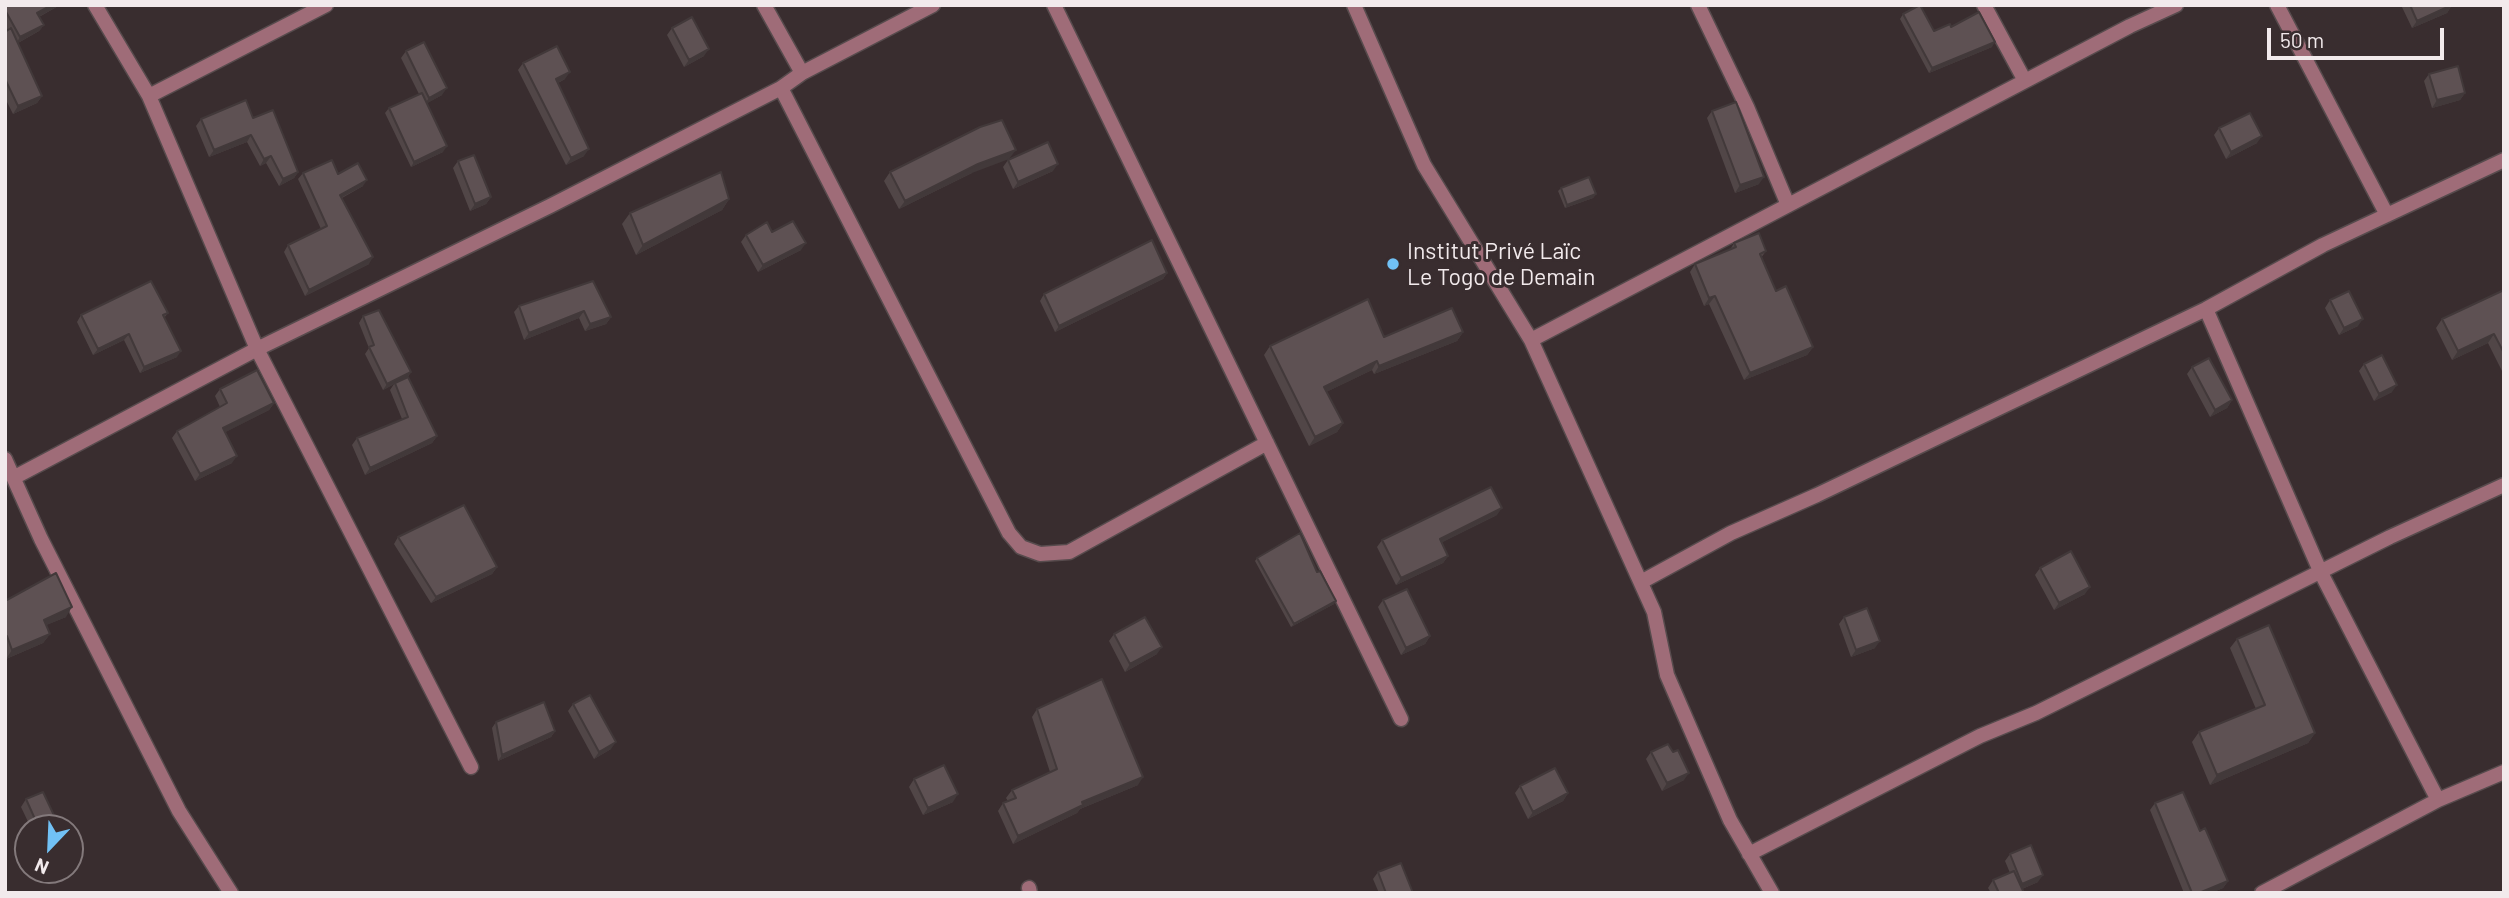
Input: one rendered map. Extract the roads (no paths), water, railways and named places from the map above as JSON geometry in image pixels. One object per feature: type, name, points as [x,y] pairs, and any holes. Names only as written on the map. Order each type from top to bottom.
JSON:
[{"type":"street","points":[[95,5],[149,96],[257,349],[471,767]]},
{"type":"street","points":[[149,96],[326,5]]},
{"type":"street","points":[[764,5],[802,73]]},
{"type":"street","points":[[15,477],[257,349],[550,206],[781,88],[802,73],[933,5]]},
{"type":"street","points":[[1054,5],[1401,719]]},
{"type":"street","points":[[1354,5],[1424,165],[1531,340],[1654,612],[1667,675],[1730,820],[1772,893]]},
{"type":"street","points":[[1698,5],[1747,107],[1788,205]]},
{"type":"street","points":[[1984,5],[2025,81]]},
{"type":"street","points":[[1531,340],[2025,81],[2176,5]]},
{"type":"street","points":[[2277,5],[2387,215]]},
{"type":"street","points":[[781,88],[1009,533],[1021,547],[1040,554],[1069,552],[1267,443]]},
{"type":"street","points":[[1641,582],[1731,533],[1817,495],[2206,309],[2323,245],[2504,160]]},
{"type":"street","points":[[2206,309],[2321,573],[2438,800]]},
{"type":"street","points":[[5,459],[41,539],[179,811],[231,893]]},
{"type":"street","points":[[1749,854],[1989,732],[2036,713],[2504,485]]},
{"type":"street","points":[[2262,893],[2438,800],[2504,772]]},
{"type":"place","name":"Institut Privé Laïc Le Togo de Demain","points":[[1393,264]]}]
